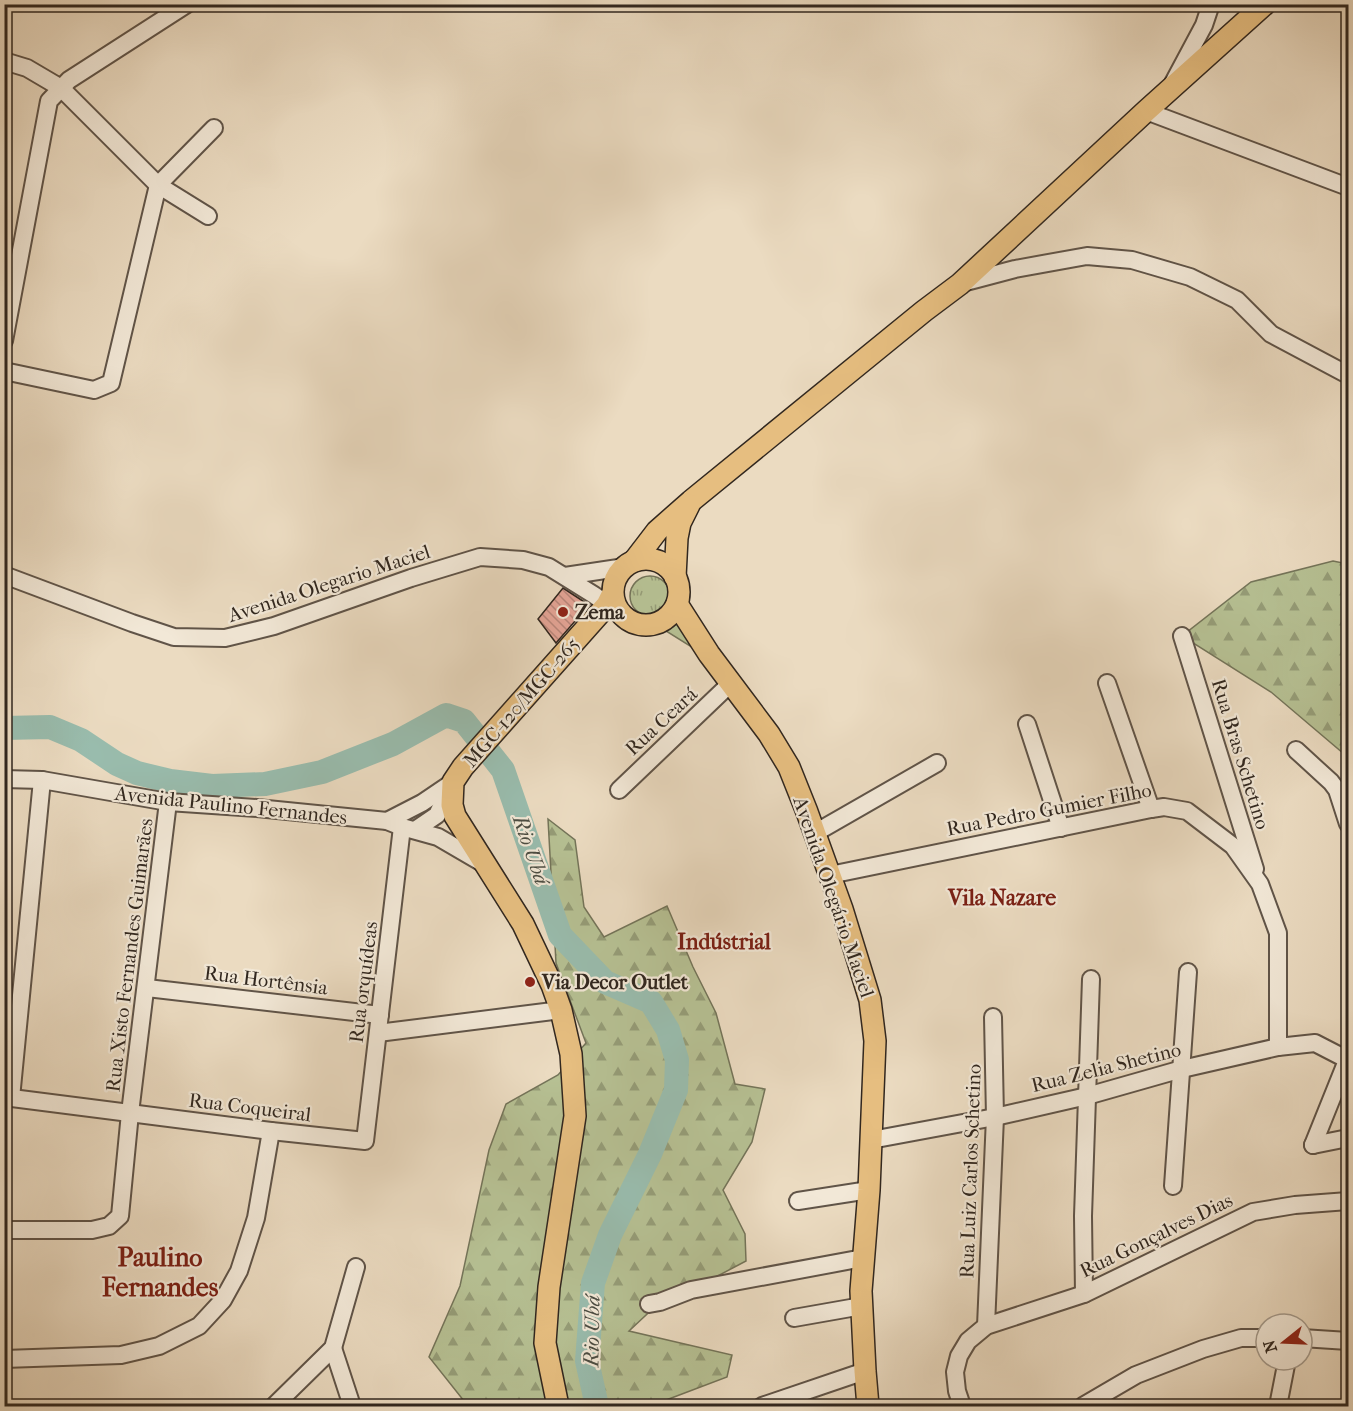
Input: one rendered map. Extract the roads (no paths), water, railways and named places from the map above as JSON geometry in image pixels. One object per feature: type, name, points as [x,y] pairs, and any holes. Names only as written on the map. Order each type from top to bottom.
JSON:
[{"type":"main road","points":[[629,564],[650,560],[660,562],[675,577],[679,595],[677,604],[666,618],[658,623],[647,626],[636,623],[608,606],[615,580],[657,531],[915,318],[960,284],[1265,4]]},
{"type":"main road","points":[[675,577],[680,523],[691,501]]},
{"type":"main road","name":"Avenida Olegário Maciel","points":[[677,604],[709,654],[770,734],[789,767],[842,909],[870,1000],[875,1041],[862,1306],[868,1407]]},
{"type":"main road","name":"MGC-120/MGC-265","points":[[458,775],[608,606]]},
{"type":"main road","name":"Avenida Paulino Fernandes","points":[[458,775],[452,805],[455,816],[523,924],[552,985],[561,1010],[571,1054],[575,1116],[549,1287],[545,1343],[558,1407]]},
{"type":"street","points":[[4,342],[49,101],[69,80],[187,4]]},
{"type":"street","points":[[1168,92],[1204,25],[1211,4]]},
{"type":"street","points":[[4,61],[27,68],[61,88],[158,185],[208,216]]},
{"type":"street","points":[[1146,111],[1348,187]]},
{"type":"street","points":[[4,371],[94,390],[111,383],[158,185],[214,128]]},
{"type":"street","points":[[960,284],[1015,269],[1087,256],[1132,260],[1190,277],[1237,300],[1271,334],[1348,375]]},
{"type":"street","name":"Avenida Olegario Maciel","points":[[4,574],[174,637],[225,638],[274,626],[480,556],[523,560],[549,567],[608,606]]},
{"type":"street","points":[[565,576],[629,564]]},
{"type":"street","name":"Rua Bras Schetino","points":[[1182,636],[1260,884]]},
{"type":"street","name":"Rua Ceará","points":[[619,790],[732,683]]},
{"type":"street","points":[[1107,683],[1151,809]]},
{"type":"street","points":[[1027,724],[1061,828]]},
{"type":"street","points":[[1296,750],[1337,790],[1348,824]]},
{"type":"street","points":[[815,833],[937,763]]},
{"type":"street","points":[[401,826],[422,803],[458,775]]},
{"type":"street","points":[[401,826],[436,815],[458,775]]},
{"type":"street","name":"Avenida Paulino Fernandes","points":[[4,779],[42,780],[168,802],[257,808],[401,826],[438,837],[486,865]]},
{"type":"street","points":[[8,1097],[42,780]]},
{"type":"street","name":"Rua Xisto Fernandes Guimarães","points":[[4,1230],[92,1230],[109,1226],[120,1216],[130,1113],[168,802]]},
{"type":"street","name":"Rua Pedro Gumier Filho","points":[[830,875],[1151,809],[1164,807],[1187,811],[1233,846],[1260,884],[1278,933],[1278,1047]]},
{"type":"street","name":"Rua orquídeas","points":[[365,1141],[401,826]]},
{"type":"street","points":[[1173,1186],[1188,972]]},
{"type":"street","points":[[1084,1294],[1083,1216],[1091,979]]},
{"type":"street","name":"Rua Hortênsia","points":[[147,988],[380,1015]]},
{"type":"street","points":[[378,1033],[561,1010]]},
{"type":"street","name":"Rua Luiz Carlos Schetino","points":[[986,1326],[995,1117],[993,1017]]},
{"type":"street","name":"Rua Zelia Shetino","points":[[871,1140],[995,1117],[1087,1096],[1182,1069],[1278,1047],[1315,1043],[1348,1059]]},
{"type":"street","points":[[1348,1059],[1313,1144],[1348,1138]]},
{"type":"street","name":"Rua Coqueiral","points":[[8,1097],[365,1141]]},
{"type":"street","points":[[4,1359],[121,1355],[159,1346],[199,1326],[223,1300],[239,1271],[256,1218],[271,1131]]},
{"type":"street","points":[[798,1201],[869,1190]]},
{"type":"street","name":"Rua Gonçalves Dias","points":[[986,1326],[1084,1294],[1253,1212],[1295,1205],[1348,1202]]},
{"type":"street","points":[[649,1304],[691,1290],[863,1258]]},
{"type":"street","points":[[274,1407],[333,1347],[356,1268]]},
{"type":"street","points":[[794,1318],[862,1306]]},
{"type":"street","points":[[962,1407],[955,1372],[959,1356],[968,1341],[986,1326]]},
{"type":"street","points":[[1083,1407],[1136,1375],[1203,1349],[1241,1338],[1254,1338]]},
{"type":"street","points":[[1314,1339],[1348,1341]]},
{"type":"street","points":[[333,1347],[352,1407]]},
{"type":"street","points":[[762,1407],[865,1371]]},
{"type":"street","points":[[1278,1407],[1285,1372]]},
{"type":"waterway","name":"Rio Ubá","points":[[4,728],[50,727],[81,740],[117,764],[137,773],[170,781],[212,786],[265,784],[322,772],[393,744],[446,715],[464,721],[503,770],[560,935],[605,982],[651,1002],[668,1030],[677,1060],[676,1090],[650,1154],[610,1235],[593,1283],[587,1361],[597,1406]]},
{"type":"place","name":"Zema","points":[[563,612]]},
{"type":"place","name":"Via Decor Outlet","points":[[530,982]]},
{"type":"district","name":"Vila Nazare","points":[[1002,897]]},
{"type":"district","name":"Indústrial","points":[[724,941]]},
{"type":"district","name":"Paulino Fernandes","points":[[160,1272]]}]
